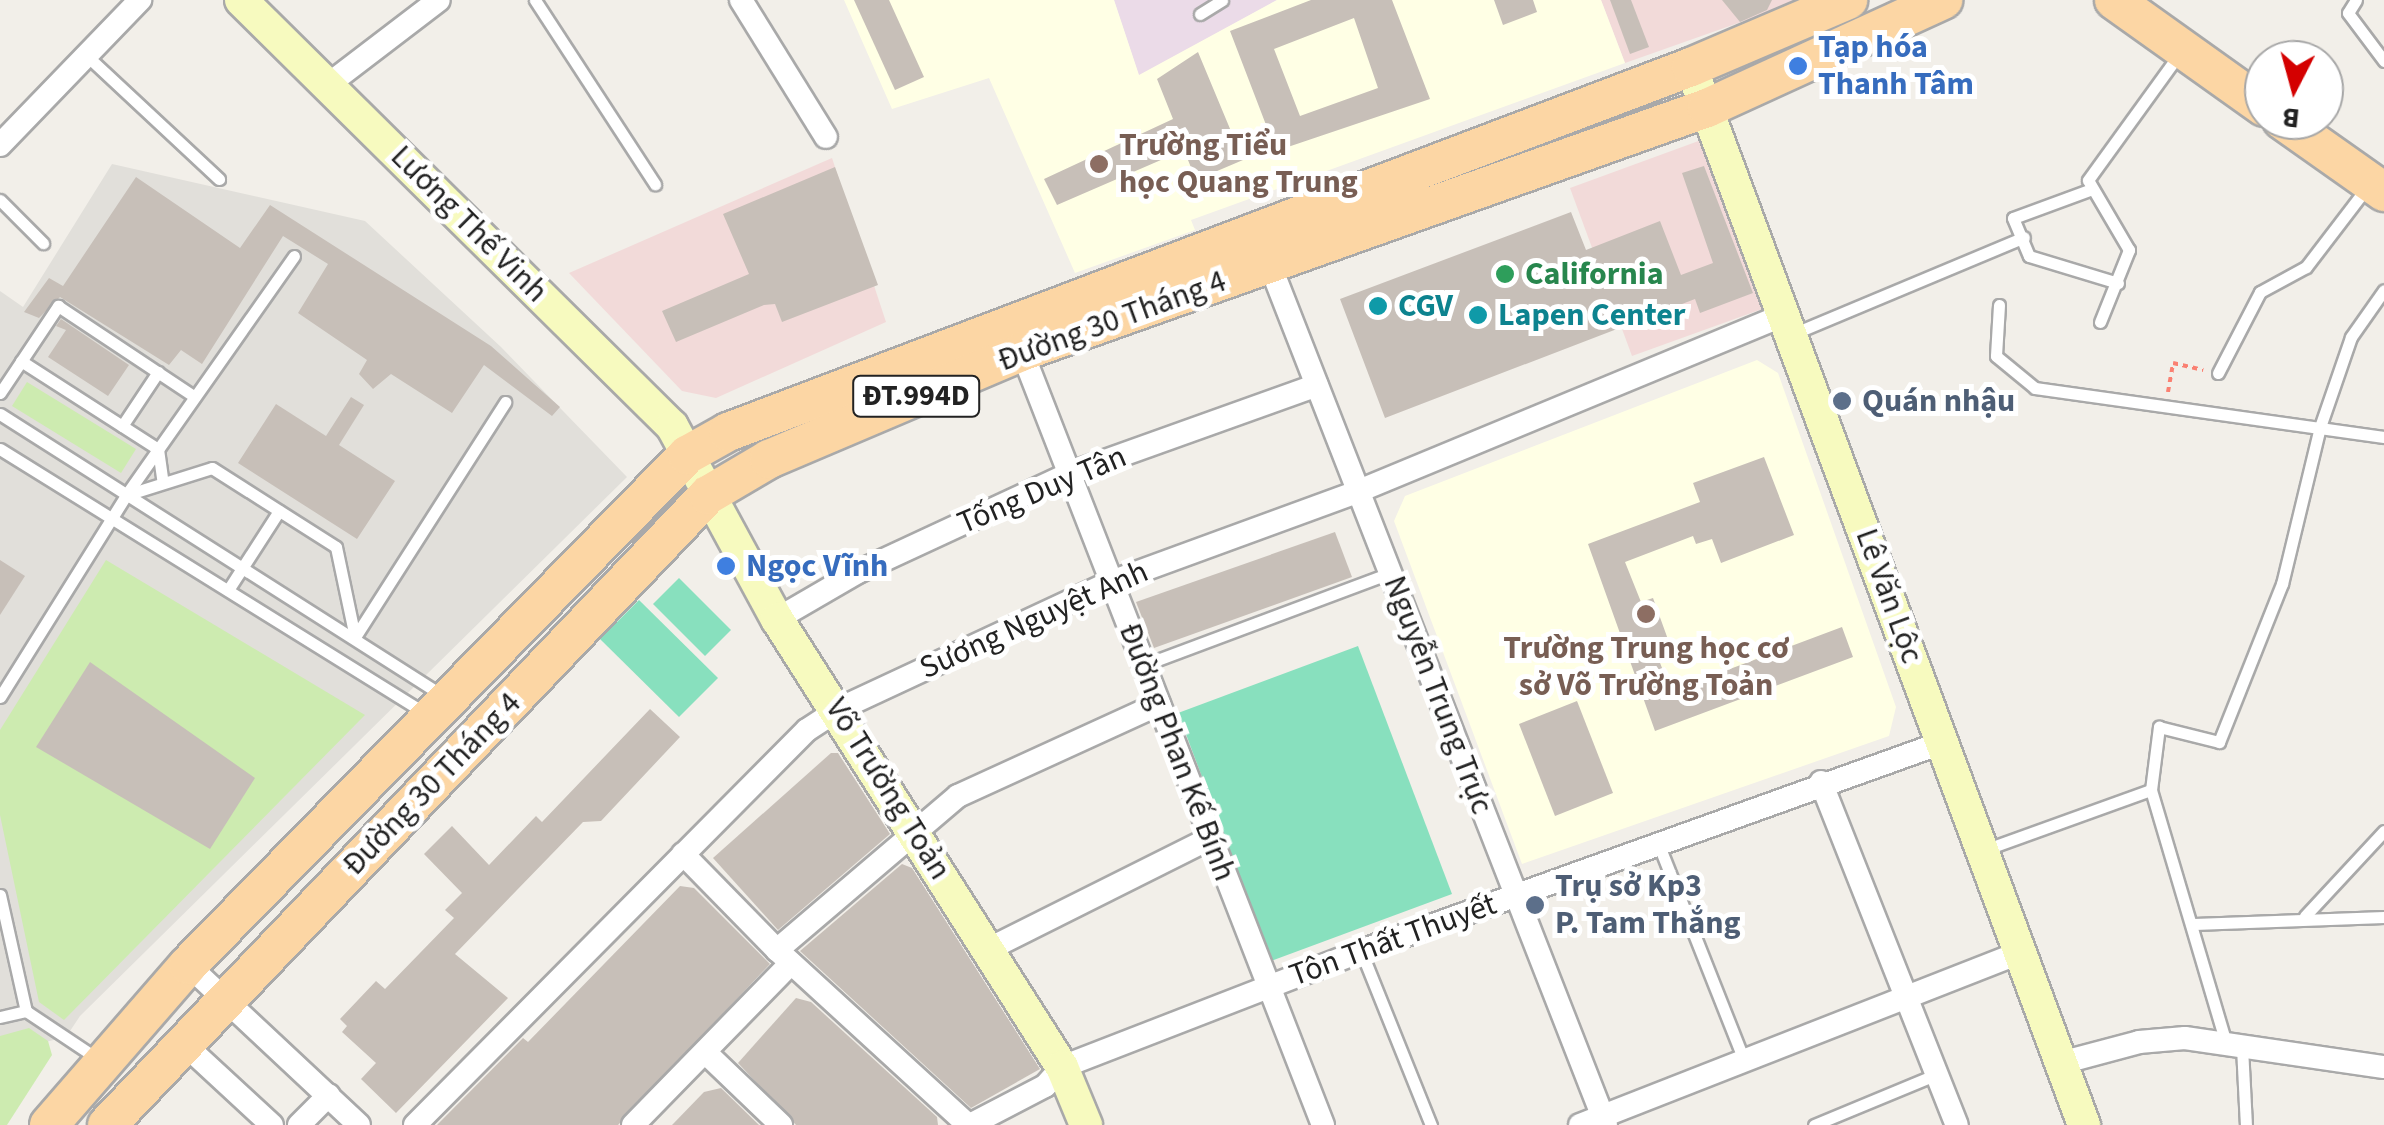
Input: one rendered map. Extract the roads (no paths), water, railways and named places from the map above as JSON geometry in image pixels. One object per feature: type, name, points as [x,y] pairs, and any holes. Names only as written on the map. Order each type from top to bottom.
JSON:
[{"type":"main road","name":"Đường 30 Tháng 4","points":[[107,1125],[708,495],[769,459],[1016,337],[1482,145],[1692,67],[1848,0]]},
{"type":"main road","name":"Đường 30 Tháng 4","points":[[49,1125],[188,965],[687,455],[728,432],[1016,337],[1270,265],[1707,108],[1942,0]]},
{"type":"main road","points":[[2114,0],[2244,93]]},
{"type":"main road","points":[[2310,140],[2377,187]]},
{"type":"main road","points":[[1482,145],[1496,184]]},
{"type":"main road","points":[[101,1062],[138,1090]]},
{"type":"street","points":[[0,145],[140,0]]},
{"type":"street","name":"Lương Thế Vinh","points":[[241,0],[672,426],[687,455]]},
{"type":"street","points":[[330,84],[439,0]]},
{"type":"street","points":[[740,0],[826,137]]},
{"type":"street","name":"Lê Văn Lộc","points":[[1692,67],[2022,952],[2057,1064],[2084,1125]]},
{"type":"street","name":"Nguyễn Trung Trực","points":[[1270,265],[1605,1121]]},
{"type":"street","name":"Sương Nguyệt Anh","points":[[415,1125],[807,730],[839,709],[1111,582],[1788,325]]},
{"type":"street","name":"Đường Phan Kế Bính","points":[[1016,337],[1323,1125]]},
{"type":"street","name":"Tống Duy Tân","points":[[778,619],[858,572],[1069,474],[1317,385]]},
{"type":"street","name":"Võ Trường Toản","points":[[687,455],[778,619],[839,709],[1062,1066],[1086,1125]]},
{"type":"street","points":[[633,1125],[706,1053],[784,956],[914,829],[987,781],[1159,704]]},
{"type":"street","name":"Tôn Thất Thuyết","points":[[969,1125],[1044,1086],[1062,1066],[1821,782],[1944,742]]},
{"type":"street","points":[[1821,782],[1956,1125]]},
{"type":"street","points":[[988,949],[1211,838]]},
{"type":"street","points":[[683,854],[784,956],[969,1125]]},
{"type":"street","points":[[1580,1125],[1605,1121],[1906,994],[2022,952]]},
{"type":"street","points":[[188,965],[359,1125]]},
{"type":"street","points":[[2057,1064],[2162,1038],[2384,1067]]},
{"type":"street","points":[[183,1043],[272,1125]]},
{"type":"street","points":[[706,1053],[781,1125]]},
{"type":"street","points":[[299,1125],[329,1096]]},
{"type":"lane","points":[[535,0],[655,184]]},
{"type":"lane","points":[[1200,14],[1222,0]]},
{"type":"lane","points":[[2356,0],[2348,14],[2384,61]]},
{"type":"lane","points":[[2100,322],[2129,250],[2088,180],[2183,50]]},
{"type":"lane","points":[[86,56],[218,179]]},
{"type":"lane","points":[[2218,373],[2260,292],[2306,268],[2377,187]]},
{"type":"lane","points":[[2092,189],[2012,218],[2024,237],[2028,256],[2118,282]]},
{"type":"lane","points":[[0,200],[43,242]]},
{"type":"lane","points":[[1788,325],[2024,237]]},
{"type":"lane","points":[[0,697],[126,495],[294,256]]},
{"type":"lane","points":[[2246,1125],[2234,1045],[2150,790],[2160,727],[2219,742],[2282,584],[2319,432],[2351,338],[2384,290]]},
{"type":"lane","points":[[1999,305],[1996,356],[2020,380],[2091,399],[2319,432],[2384,437]]},
{"type":"lane","points":[[0,393],[58,306],[195,397]]},
{"type":"lane","points":[[22,360],[158,450],[163,483]]},
{"type":"lane","points":[[122,426],[158,372]]},
{"type":"lane","points":[[355,637],[504,402]]},
{"type":"lane","points":[[0,414],[355,637],[440,708]]},
{"type":"lane","points":[[0,448],[228,590],[440,708]]},
{"type":"lane","points":[[126,495],[212,468],[336,547],[355,637]]},
{"type":"lane","points":[[228,590],[279,511]]},
{"type":"lane","points":[[1144,665],[1390,573]]},
{"type":"lane","points":[[1984,850],[2150,790]]},
{"type":"lane","points":[[2304,916],[2384,831]]},
{"type":"lane","points":[[1658,843],[1744,1060]]},
{"type":"lane","points":[[0,899],[26,1011],[101,1062]]},
{"type":"lane","points":[[2194,924],[2304,916],[2384,917]]},
{"type":"lane","points":[[1361,951],[1431,1125]]},
{"type":"lane","points":[[0,1018],[26,1011]]},
{"type":"lane","points":[[1814,1125],[1937,1074]]},
{"type":"place","name":"Tạp hóa Thanh Tâm","points":[[1798,66]]},
{"type":"place","name":"Trường Tiểu học Quang Trung","points":[[1099,164]]},
{"type":"place","name":"California","points":[[1505,274]]},
{"type":"place","name":"CGV","points":[[1378,306]]},
{"type":"place","name":"Lapen Center","points":[[1478,315]]},
{"type":"place","name":"Quán nhậu","points":[[1842,401]]},
{"type":"place","name":"Ngọc Vĩnh","points":[[726,566]]},
{"type":"place","name":"Trường Trung học cơ sở Võ Trường Toản","points":[[1646,614]]},
{"type":"place","name":"Trụ sở Kp3 P. Tam Thắng","points":[[1535,905]]}]
